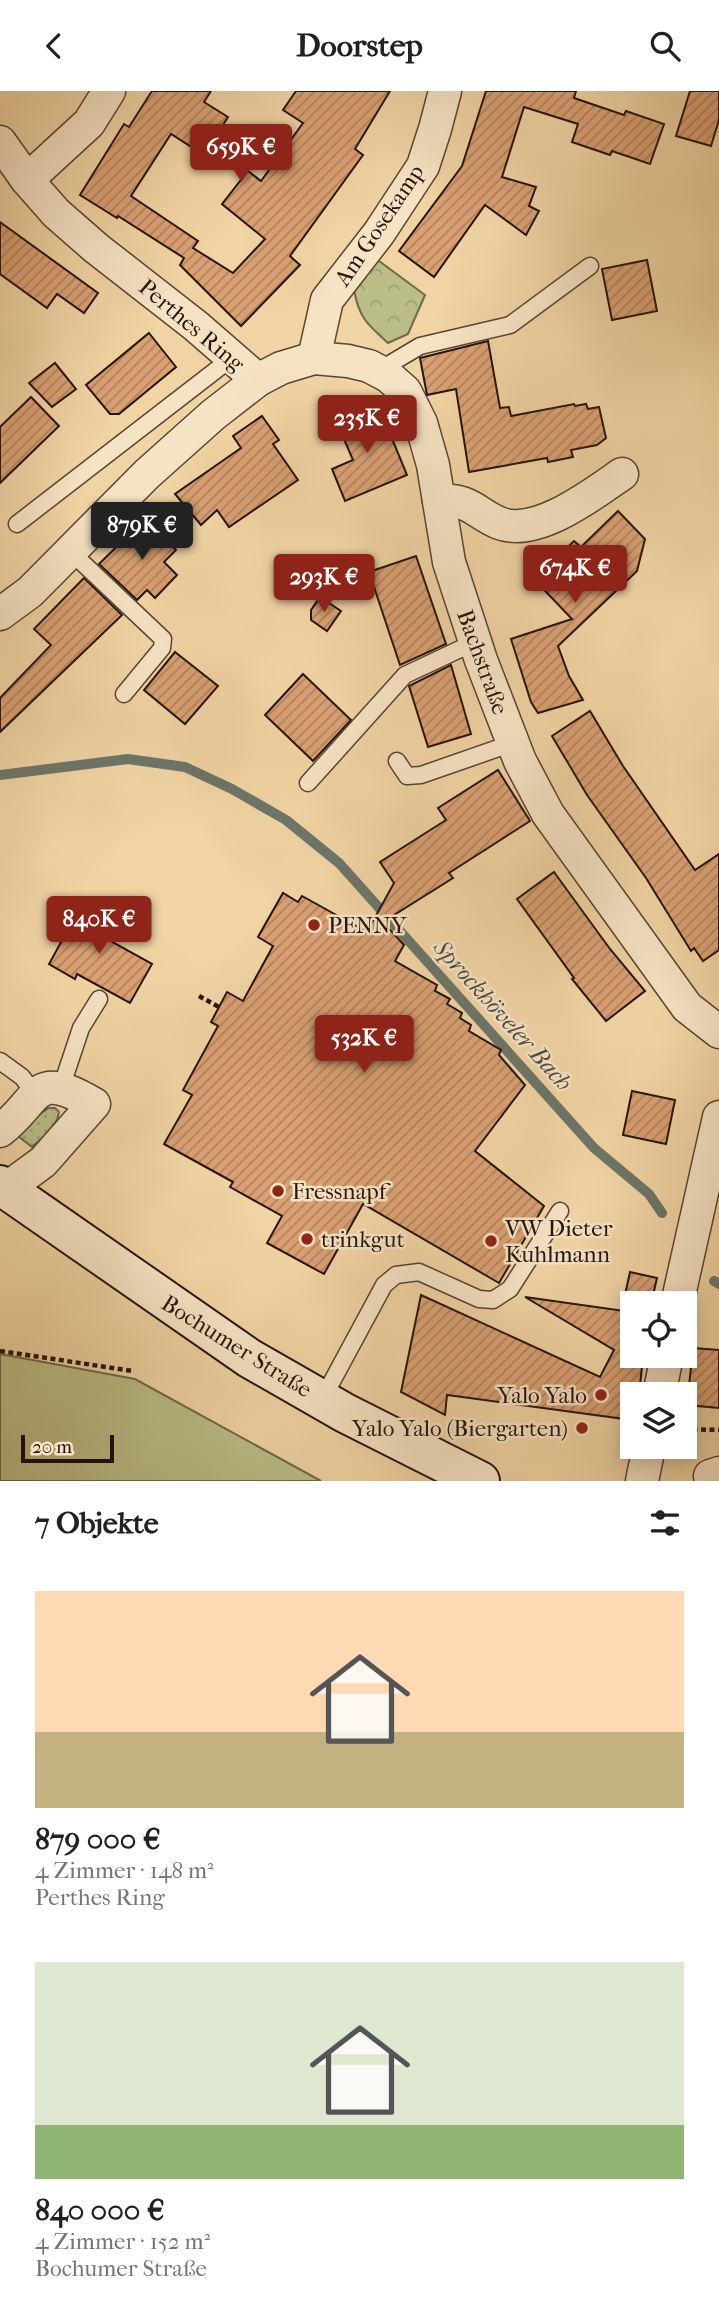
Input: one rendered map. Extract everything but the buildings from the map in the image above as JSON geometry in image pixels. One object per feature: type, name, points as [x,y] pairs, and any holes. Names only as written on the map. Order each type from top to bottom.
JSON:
[{"type":"main road","name":"Bochumer Straße","points":[[2,1189],[239,1351],[427,1456],[480,1481]]},
{"type":"street","points":[[27,180],[89,123],[109,91]]},
{"type":"street","name":"Am Gosekamp","points":[[314,358],[327,300],[379,233],[423,166],[445,91]]},
{"type":"street","name":"Perthes Ring","points":[[0,142],[27,180],[56,213],[258,380],[213,415],[147,474],[30,592],[0,614]]},
{"type":"street","name":"Bachstraße","points":[[258,380],[281,368],[314,358],[348,361],[378,371],[401,386],[410,398],[421,423],[439,501],[449,562],[475,642],[513,743],[548,814],[582,863],[687,1007],[719,1032]]},
{"type":"street","points":[[439,501],[457,500],[501,524],[516,527],[543,521],[579,503],[622,474]]},
{"type":"street","points":[[0,1131],[48,1091]]},
{"type":"street","name":"Bochumer Straße","points":[[2,1189],[43,1162],[94,1104],[48,1091]]},
{"type":"street","points":[[682,1291],[708,1219],[719,1117]]},
{"type":"street","points":[[642,1481],[647,1459]]},
{"type":"lane","points":[[378,371],[420,346],[510,325],[590,266]]},
{"type":"lane","points":[[17,524],[233,357]]},
{"type":"lane","points":[[71,552],[163,639],[162,648],[124,694]]},
{"type":"lane","points":[[308,783],[405,675],[475,642]]},
{"type":"lane","points":[[397,761],[407,776],[421,775],[513,743]]},
{"type":"lane","points":[[0,1061],[48,1091],[99,999]]},
{"type":"lane","points":[[322,1399],[384,1285],[396,1275],[419,1272],[479,1299],[493,1300],[510,1289],[560,1210]]},
{"type":"path","points":[[199,996],[219,1007]]},
{"type":"path","points":[[0,1351],[133,1371]]},
{"type":"path","points":[[697,1429],[719,1430]]},
{"type":"green space","points":[[375,258],[425,295],[408,334],[388,343],[365,320],[354,290]]},
{"type":"green space","points":[[49,1108],[55,1108],[59,1112],[58,1117],[49,1132],[32,1147],[18,1136],[32,1119]]},
{"type":"green space","points":[[0,1354],[135,1379],[321,1481],[0,1481]]},
{"type":"waterway","name":"Sprockhöveler Bach","points":[[0,775],[128,759],[185,767],[232,789],[286,820],[339,863],[594,1148],[649,1194],[662,1213]]},
{"type":"waterway","name":"Sprockhöveler Bach","points":[[714,1281],[719,1284]]},
{"type":"place","name":"PENNY","points":[[314,925]]},
{"type":"place","name":"Fressnapf","points":[[278,1191]]},
{"type":"place","name":"trinkgut","points":[[307,1239]]},
{"type":"place","name":"VW Dieter Kuhlmann","points":[[491,1241]]},
{"type":"place","name":"Yalo Yalo","points":[[601,1395]]},
{"type":"place","name":"Yalo Yalo (Biergarten)","points":[[582,1428]]}]
